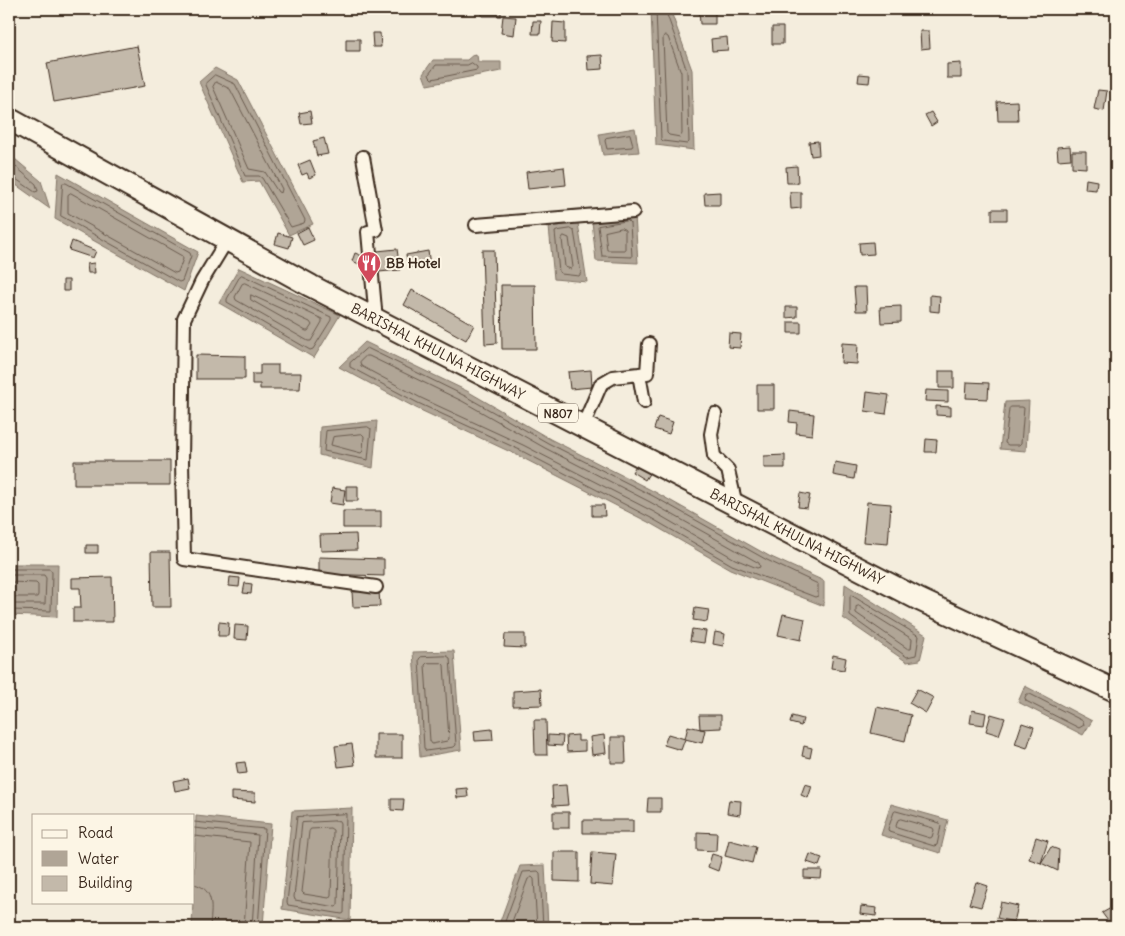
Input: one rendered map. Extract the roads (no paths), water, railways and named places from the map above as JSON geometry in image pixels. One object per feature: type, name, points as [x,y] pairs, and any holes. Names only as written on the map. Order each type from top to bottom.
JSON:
[{"type":"highway","name":"BARISHAL KHULNA HIGHWAY","points":[[9,119],[376,320],[920,600],[1116,691]]},
{"type":"street","points":[[363,158],[376,230],[368,232],[376,320]]},
{"type":"street","points":[[476,225],[633,212]]},
{"type":"street","points":[[227,240],[202,281],[184,319],[182,462],[184,559],[376,587]]},
{"type":"street","points":[[583,426],[602,384],[613,377],[648,373],[649,344]]},
{"type":"street","points":[[639,374],[644,402]]},
{"type":"street","points":[[714,414],[711,434],[714,456],[728,470],[736,505]]},
{"type":"water","points":[[651,9],[670,9],[692,70],[694,150],[656,145]]},
{"type":"water","points":[[474,54],[477,55],[478,62],[501,62],[501,71],[427,85],[423,74],[433,60],[467,60]]},
{"type":"water","points":[[215,68],[238,80],[313,224],[289,235],[259,181],[243,182],[199,82]]},
{"type":"water","points":[[635,128],[639,152],[603,155],[599,134]]},
{"type":"water","points":[[9,154],[41,181],[50,209],[9,180]]},
{"type":"water","points":[[58,173],[198,252],[184,291],[55,219]]},
{"type":"water","points":[[635,215],[638,263],[596,261],[592,221]]},
{"type":"water","points":[[578,223],[587,282],[554,279],[549,227]]},
{"type":"water","points":[[239,268],[340,315],[314,358],[219,303]]},
{"type":"water","points":[[365,342],[467,391],[550,439],[655,492],[769,556],[824,581],[824,606],[730,569],[648,522],[517,455],[416,408],[339,367]]},
{"type":"water","points":[[1029,401],[1026,451],[1000,449],[1005,402]]},
{"type":"water","points":[[377,421],[373,468],[319,455],[320,427]]},
{"type":"water","points":[[9,564],[58,564],[57,617],[9,615]]},
{"type":"water","points":[[845,584],[926,635],[920,660],[907,662],[843,618]]},
{"type":"water","points":[[454,651],[461,750],[420,757],[413,652]]},
{"type":"water","points":[[1025,686],[1092,721],[1083,735],[1018,702]]},
{"type":"water","points":[[891,804],[948,820],[940,853],[881,835]]},
{"type":"water","points":[[352,808],[350,920],[282,909],[292,811]]},
{"type":"water","points":[[196,816],[271,824],[263,926],[192,927],[193,904],[195,904]]},
{"type":"water","points":[[545,865],[548,927],[498,927],[520,866]]},
{"type":"place","name":"BB Hotel","points":[[369,284]]}]
